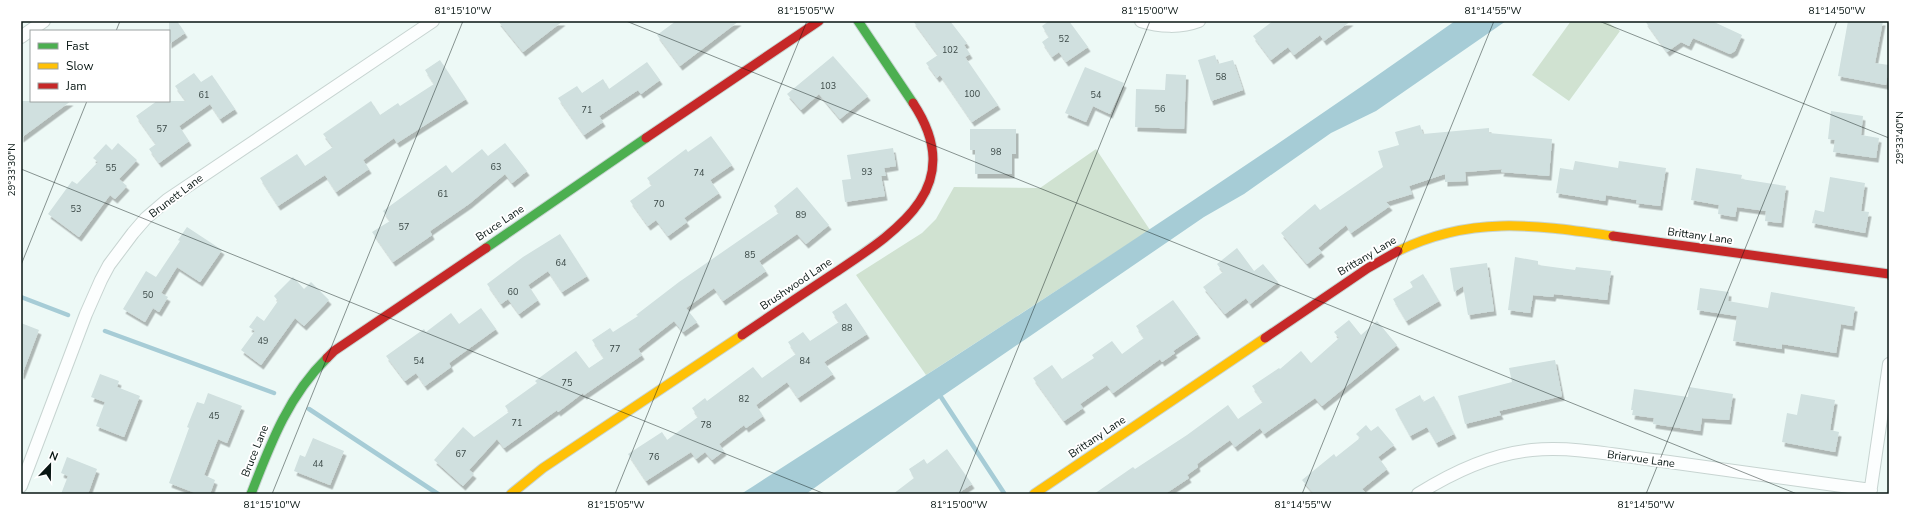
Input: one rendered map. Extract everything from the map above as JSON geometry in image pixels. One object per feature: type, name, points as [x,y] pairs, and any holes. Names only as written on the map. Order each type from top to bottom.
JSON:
[{"type":"street","points":[[31,30],[44,21]]},
{"type":"street","name":"Brunett Lane","points":[[21,486],[93,297],[109,265],[146,218],[167,200],[433,21]]},
{"type":"street","name":"Bruce Lane","points":[[251,494],[274,435],[287,408],[312,372],[334,351],[819,21]]},
{"type":"street","name":"Brushwood Lane","points":[[511,494],[543,468],[877,244],[901,225],[916,208],[927,188],[930,177],[932,154],[929,136],[912,102],[858,21]]},
{"type":"street","points":[[1141,21],[1165,26],[1184,25],[1199,21]]},
{"type":"street","points":[[21,37],[30,31]]},
{"type":"street","name":"Brittany Lane","points":[[1034,494],[1368,268],[1410,244],[1453,230],[1474,226],[1541,226],[1889,274]]},
{"type":"street","points":[[1871,492],[1889,364]]},
{"type":"street","name":"Briarvue Lane","points":[[1418,494],[1461,470],[1488,460],[1518,452],[1547,449],[1609,454],[1871,492]]},
{"type":"green space","points":[[1571,21],[1606,21],[1620,31],[1569,101],[1532,75]]},
{"type":"green space","points":[[1096,149],[1150,230],[926,375],[856,275],[922,233],[936,219],[954,187],[1040,188]]},
{"type":"water","points":[[1455,21],[1506,21],[1376,111],[1331,133],[1244,194],[1204,217],[941,397],[806,494],[741,494],[1101,262],[1279,143]]},
{"type":"building","points":[[169,21],[177,21],[185,33],[170,43]]},
{"type":"building","points":[[498,21],[563,21],[523,52]]},
{"type":"building","points":[[676,21],[739,21],[680,66],[657,35]]},
{"type":"building","points":[[913,21],[950,21],[967,43],[964,45],[970,54],[965,57],[998,105],[972,122],[940,75],[937,78],[926,63],[938,55]]},
{"type":"building","points":[[1049,21],[1069,21],[1088,47],[1066,62],[1059,52],[1052,57],[1042,42],[1049,37],[1042,26]]},
{"type":"building","points":[[1273,21],[1351,21],[1324,41],[1320,35],[1294,55],[1288,47],[1271,60],[1253,36]]},
{"type":"building","points":[[1645,21],[1712,21],[1742,35],[1735,51],[1730,54],[1693,38],[1689,46],[1681,42],[1667,52]]},
{"type":"building","points":[[1848,21],[1883,21],[1875,63],[1889,65],[1886,85],[1838,76]]},
{"type":"building","points":[[1215,55],[1218,64],[1233,60],[1243,90],[1211,101],[1198,60]]},
{"type":"building","points":[[833,56],[868,96],[840,119],[819,94],[801,110],[787,94]]},
{"type":"building","points":[[440,60],[466,99],[397,143],[394,138],[363,160],[369,169],[336,192],[325,175],[278,206],[260,178],[297,154],[305,166],[333,147],[323,134],[371,101],[380,115],[398,103],[400,106],[434,84],[425,70]]},
{"type":"building","points":[[647,62],[660,80],[641,94],[638,90],[599,116],[603,122],[584,135],[558,98],[577,86],[582,93],[603,79],[609,89]]},
{"type":"building","points":[[1085,67],[1124,83],[1110,114],[1093,106],[1086,122],[1065,113]]},
{"type":"building","points":[[194,73],[201,82],[212,75],[235,109],[220,119],[210,104],[179,126],[189,141],[159,163],[149,149],[156,144],[136,116],[156,102],[186,101],[175,86]]},
{"type":"building","points":[[1166,74],[1186,75],[1184,129],[1135,127],[1136,89],[1165,90]]},
{"type":"building","points":[[21,101],[70,102],[21,138]]},
{"type":"building","points":[[1831,111],[1863,116],[1861,135],[1879,138],[1876,158],[1833,152],[1835,140],[1828,139]]},
{"type":"building","points":[[1420,125],[1423,134],[1489,128],[1489,133],[1552,139],[1549,176],[1501,172],[1502,169],[1465,172],[1466,181],[1445,182],[1445,174],[1409,186],[1412,194],[1386,202],[1390,206],[1351,233],[1346,225],[1318,248],[1322,252],[1307,264],[1281,233],[1315,204],[1320,210],[1383,167],[1378,151],[1399,145],[1395,132]]},
{"type":"building","points":[[970,129],[1016,129],[1016,154],[1012,154],[1012,174],[975,174],[975,150],[970,150]]},
{"type":"building","points":[[711,136],[732,165],[710,180],[719,193],[684,218],[687,222],[668,236],[656,220],[648,226],[630,201],[652,185],[647,178],[686,149],[688,152]]},
{"type":"building","points":[[118,143],[137,160],[119,179],[127,186],[115,199],[110,195],[79,237],[48,214],[72,181],[77,184],[98,162],[93,158],[106,144],[112,150]]},
{"type":"building","points":[[505,143],[527,171],[512,183],[505,174],[469,204],[430,231],[432,235],[393,262],[372,232],[390,221],[383,211],[446,165],[452,173],[482,149],[488,156]]},
{"type":"building","points":[[893,148],[896,166],[884,168],[886,176],[881,176],[885,196],[845,202],[842,180],[851,179],[847,155]]},
{"type":"building","points":[[1575,161],[1618,168],[1619,161],[1666,168],[1660,206],[1636,203],[1637,200],[1606,195],[1605,201],[1556,193],[1560,168],[1573,170]]},
{"type":"building","points":[[1696,168],[1742,175],[1741,179],[1786,186],[1781,223],[1765,221],[1766,211],[1737,207],[1735,217],[1718,214],[1719,205],[1691,200]]},
{"type":"building","points":[[1830,177],[1865,183],[1861,211],[1869,212],[1865,233],[1812,223],[1815,210],[1824,212]]},
{"type":"building","points":[[797,187],[829,225],[806,244],[797,234],[759,261],[766,271],[723,301],[714,288],[686,308],[697,322],[683,332],[674,321],[638,349],[642,355],[584,395],[583,393],[558,412],[557,410],[504,448],[497,439],[469,470],[474,474],[463,486],[434,460],[463,427],[474,437],[509,412],[505,406],[537,383],[535,381],[576,351],[589,368],[604,358],[592,340],[610,328],[613,332],[638,316],[636,315],[679,282],[779,213],[774,206]]},
{"type":"building","points":[[187,227],[222,250],[200,282],[177,267],[161,293],[168,297],[159,312],[153,308],[145,322],[123,309],[146,271],[156,277],[180,241],[178,240]]},
{"type":"building","points":[[560,234],[587,276],[562,292],[548,271],[528,285],[538,300],[519,314],[508,299],[501,304],[487,284],[523,257]]},
{"type":"building","points":[[1237,248],[1254,271],[1263,264],[1278,282],[1250,304],[1246,298],[1225,314],[1203,287],[1223,272],[1217,264]]},
{"type":"building","points":[[1515,257],[1538,261],[1538,265],[1575,270],[1576,267],[1611,271],[1607,300],[1554,294],[1553,297],[1533,295],[1530,313],[1508,310]]},
{"type":"building","points":[[1487,263],[1494,311],[1468,315],[1463,286],[1454,292],[1450,268]]},
{"type":"building","points":[[1423,274],[1439,301],[1406,321],[1393,299],[1413,287],[1410,282]]},
{"type":"building","points":[[293,277],[304,289],[311,282],[329,300],[304,326],[295,318],[261,365],[241,350],[255,331],[249,327],[257,316],[264,321],[278,301],[274,296]]},
{"type":"building","points":[[1700,288],[1729,292],[1728,301],[1768,308],[1771,292],[1855,307],[1852,326],[1841,324],[1836,353],[1782,344],[1782,349],[1733,341],[1737,316],[1697,310]]},
{"type":"building","points":[[1173,300],[1198,334],[1173,351],[1175,353],[1162,362],[1160,359],[1113,393],[1107,385],[1080,404],[1083,408],[1064,421],[1033,378],[1052,365],[1062,379],[1094,358],[1092,355],[1112,341],[1122,354],[1144,338],[1136,326]]},
{"type":"building","points":[[846,303],[867,334],[824,362],[833,374],[798,398],[787,382],[756,405],[763,416],[746,428],[744,425],[719,444],[724,451],[712,460],[705,452],[696,459],[691,452],[646,481],[628,454],[662,432],[667,440],[698,417],[692,408],[705,398],[707,401],[753,367],[762,378],[796,354],[788,342],[803,332],[810,341],[839,322],[832,312]]},
{"type":"building","points":[[481,308],[496,329],[449,363],[451,367],[425,386],[416,373],[405,381],[386,356],[424,329],[426,332],[451,313],[459,324]]},
{"type":"building","points":[[1349,320],[1361,335],[1377,321],[1397,345],[1322,406],[1315,398],[1264,434],[1260,428],[1235,447],[1230,440],[1197,464],[1198,467],[1187,475],[1189,478],[1165,494],[1094,494],[1133,467],[1135,469],[1187,435],[1228,405],[1238,419],[1263,402],[1252,386],[1279,368],[1280,369],[1301,351],[1311,363],[1339,338],[1334,332]]},
{"type":"building","points":[[21,323],[39,330],[22,375],[21,374]]},
{"type":"building","points":[[1555,360],[1562,396],[1499,411],[1501,415],[1465,424],[1458,396],[1512,382],[1509,368]]},
{"type":"building","points":[[100,374],[119,381],[117,387],[140,396],[124,437],[96,426],[105,402],[91,397]]},
{"type":"building","points":[[1689,387],[1733,394],[1729,420],[1702,418],[1700,431],[1653,424],[1654,418],[1632,415],[1633,410],[1631,410],[1634,389],[1688,397]]},
{"type":"building","points":[[208,393],[242,406],[227,443],[218,439],[204,475],[215,480],[210,494],[198,494],[169,483],[189,428],[187,427],[197,402],[204,404]]},
{"type":"building","points":[[1801,394],[1835,400],[1830,430],[1839,432],[1835,452],[1782,442],[1787,413],[1797,415]]},
{"type":"building","points":[[1420,395],[1423,402],[1434,396],[1454,434],[1436,443],[1427,427],[1410,436],[1395,409]]},
{"type":"building","points":[[1366,425],[1371,431],[1378,426],[1394,445],[1378,457],[1387,469],[1362,489],[1367,494],[1314,494],[1302,480],[1334,454],[1336,457],[1360,438],[1356,434]]},
{"type":"building","points":[[313,438],[344,451],[330,485],[294,471],[300,455],[305,457]]},
{"type":"building","points":[[947,449],[972,484],[957,494],[893,494],[914,478],[909,469],[924,459],[927,464]]},
{"type":"building","points":[[67,457],[97,469],[88,494],[61,494],[68,476],[61,473]]},
{"type":"waterway","points":[[21,297],[68,315]]},
{"type":"waterway","points":[[105,331],[274,393]]},
{"type":"waterway","points":[[941,397],[1004,493]]},
{"type":"waterway","points":[[309,409],[438,494]]},
{"type":"traffic: fast","points":[[858,21],[913,103]]},
{"type":"traffic: fast","points":[[486,248],[646,138]]},
{"type":"traffic: fast","points":[[251,494],[273,439],[291,405],[301,388],[327,358]]},
{"type":"traffic: slow","points":[[1398,251],[1425,240],[1451,232],[1504,226],[1530,226],[1613,236]]},
{"type":"traffic: slow","points":[[511,494],[543,468],[742,335]]},
{"type":"traffic: slow","points":[[1034,494],[1265,338]]},
{"type":"traffic: jam","points":[[646,138],[819,21]]},
{"type":"traffic: jam","points":[[742,335],[882,240],[903,222],[919,203],[929,182],[933,159],[928,132],[913,103]]},
{"type":"traffic: jam","points":[[1613,236],[1889,274]]},
{"type":"traffic: jam","points":[[327,358],[334,351],[486,248]]},
{"type":"traffic: jam","points":[[1265,338],[1368,268],[1398,251]]}]
